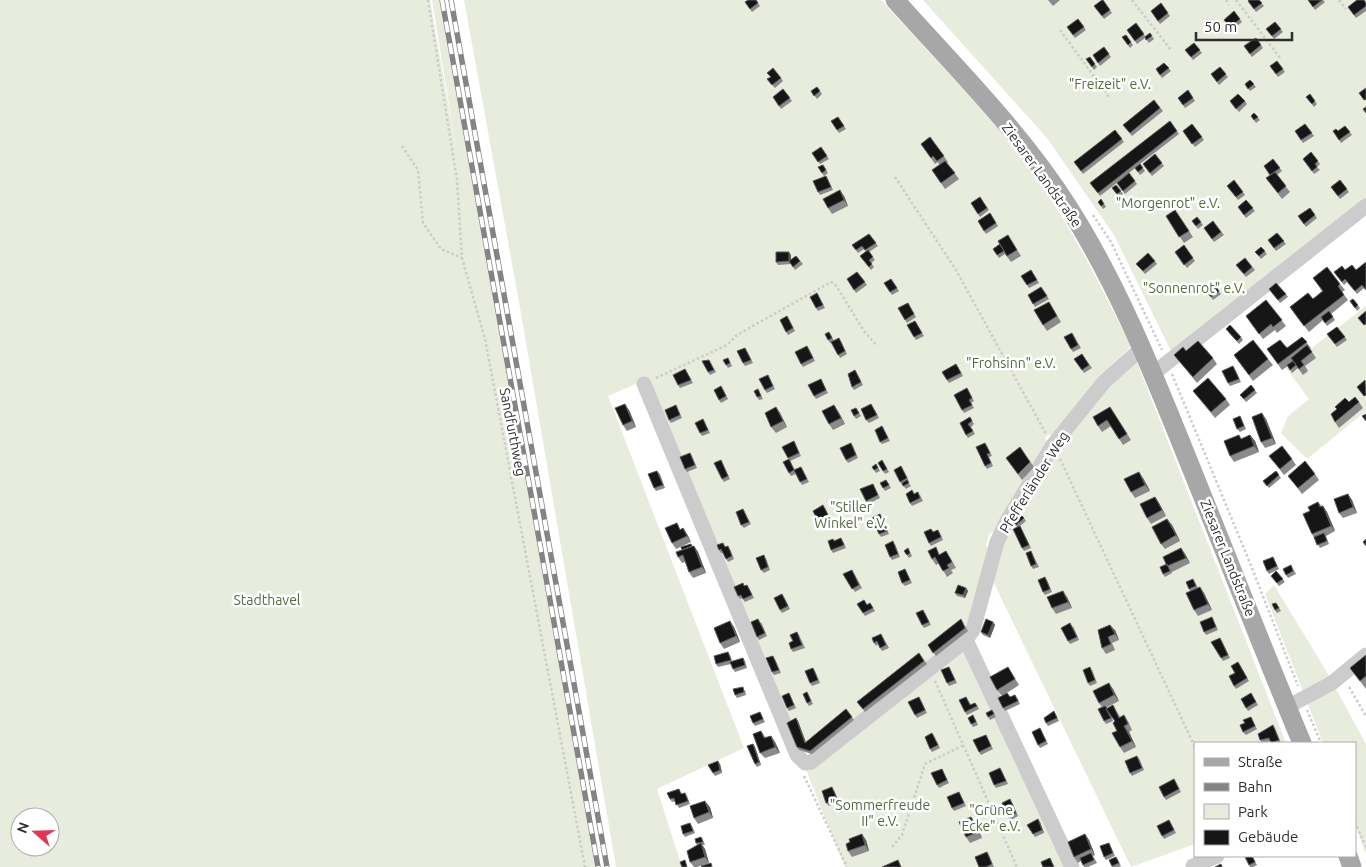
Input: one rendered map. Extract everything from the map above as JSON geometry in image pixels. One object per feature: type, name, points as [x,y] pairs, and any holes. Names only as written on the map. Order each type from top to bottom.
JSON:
[{"type":"main road","name":"Ziesarer Landstraße","points":[[895,0],[995,111],[1032,157],[1068,206],[1096,252],[1154,373],[1302,742]]},
{"type":"street","points":[[1154,373],[1366,206]]},
{"type":"street","name":"Pfefferländer Weg","points":[[803,766],[811,762],[966,640],[973,630],[997,542],[1007,521],[1053,446],[1104,382],[1142,347]]},
{"type":"street","points":[[644,384],[797,756],[803,766]]},
{"type":"street","points":[[966,640],[1072,867]]},
{"type":"street","points":[[1287,706],[1303,700],[1342,675],[1366,656]]},
{"type":"street","points":[[1194,866],[1215,857]]},
{"type":"path","name":"Sandfurthweg","points":[[428,0],[457,180],[462,258],[485,339],[584,867]]},
{"type":"path","points":[[1132,0],[1171,50]]},
{"type":"path","points":[[1226,0],[1229,5]]},
{"type":"path","points":[[1236,0],[1281,59]]},
{"type":"path","points":[[1339,0],[1346,8]]},
{"type":"path","points":[[1060,30],[1109,97]]},
{"type":"path","points":[[402,146],[418,170],[423,223],[441,249],[462,258]]},
{"type":"path","points":[[895,177],[956,270],[1047,436]]},
{"type":"path","points":[[644,384],[727,345],[737,335],[832,282],[864,331],[878,346]]},
{"type":"path","points":[[1057,452],[1194,745]]},
{"type":"path","points":[[932,674],[1017,867]]},
{"type":"path","points":[[1342,675],[1366,716]]},
{"type":"path","points":[[892,847],[902,835],[925,764],[964,746]]},
{"type":"path","points":[[803,766],[847,867]]},
{"type":"path","points":[[1356,824],[1366,847]]},
{"type":"green space","name":"Stadthavel","points":[[0,0],[430,0],[457,154],[432,0],[439,0],[595,867],[0,867]]},
{"type":"green space","points":[[464,0],[881,0],[977,105],[1031,171],[1072,235],[1131,346],[1104,373],[1055,438],[1049,434],[1045,438],[1049,446],[994,532],[989,534],[986,546],[988,549],[968,631],[812,754],[799,750],[645,380],[608,396],[744,748],[657,789],[682,867],[616,867],[519,302]]},
{"type":"green space","points":[[923,0],[1366,0],[1366,201],[1172,353],[1114,235],[1047,138]]},
{"type":"green space","points":[[1366,306],[1366,411],[1307,459],[1281,433],[1288,416],[1309,399],[1286,368]]},
{"type":"green space","points":[[1136,360],[1286,742],[1194,742],[1194,844],[1131,867],[993,581],[1010,524],[1052,454],[1060,451],[1073,427],[1104,390]]},
{"type":"green space","points":[[1274,585],[1325,669],[1366,744],[1366,854],[1356,828],[1356,742],[1323,742],[1265,594]]},
{"type":"green space","points":[[965,647],[1065,867],[845,867],[806,770]]},
{"type":"building","points":[[756,0],[758,3],[750,9],[745,2]]},
{"type":"building","points":[[1102,0],[1110,10],[1102,16],[1094,6]]},
{"type":"building","points":[[1249,0],[1259,0],[1262,3],[1254,9]]},
{"type":"building","points":[[1308,0],[1322,0],[1313,7]]},
{"type":"building","points":[[1357,0],[1364,0],[1366,6],[1354,15],[1348,7]]},
{"type":"building","points":[[1161,3],[1168,13],[1158,21],[1151,11]]},
{"type":"building","points":[[1234,11],[1240,19],[1230,27],[1224,20]]},
{"type":"building","points":[[1078,19],[1084,27],[1073,35],[1067,27]]},
{"type":"building","points":[[1275,22],[1281,29],[1272,36],[1266,29]]},
{"type":"building","points":[[1136,23],[1144,34],[1135,41],[1127,30]]},
{"type":"building","points":[[1150,33],[1152,36],[1146,40],[1145,37]]},
{"type":"building","points":[[1126,35],[1131,42],[1128,45],[1122,37]]},
{"type":"building","points":[[1256,38],[1261,45],[1250,54],[1244,46]]},
{"type":"building","points":[[1194,43],[1200,50],[1191,57],[1185,50]]},
{"type":"building","points":[[1104,47],[1109,54],[1098,63],[1093,55]]},
{"type":"building","points":[[1090,57],[1095,64],[1092,67],[1086,59]]},
{"type":"building","points":[[1277,61],[1283,69],[1276,74],[1270,66]]},
{"type":"building","points":[[1164,63],[1169,68],[1160,75],[1156,69]]},
{"type":"building","points":[[1220,67],[1226,74],[1217,82],[1211,74]]},
{"type":"building","points":[[773,68],[781,78],[772,85],[767,79],[771,77],[767,73]]},
{"type":"building","points":[[1250,80],[1254,84],[1248,89],[1245,84]]},
{"type":"building","points":[[817,87],[820,91],[814,96],[811,91]]},
{"type":"building","points":[[1366,88],[1366,99],[1364,100],[1359,93]]},
{"type":"building","points":[[783,89],[790,98],[779,106],[773,97]]},
{"type":"building","points":[[1188,90],[1193,98],[1183,105],[1178,98]]},
{"type":"building","points":[[1238,94],[1245,101],[1236,109],[1230,101]]},
{"type":"building","points":[[1310,94],[1315,101],[1312,104],[1306,97]]},
{"type":"building","points":[[1154,100],[1160,108],[1130,133],[1123,125]]},
{"type":"building","points":[[1254,113],[1258,117],[1254,120],[1251,116]]},
{"type":"building","points":[[838,117],[844,126],[837,130],[831,121]]},
{"type":"building","points":[[1170,121],[1177,131],[1098,193],[1090,183]]},
{"type":"building","points":[[1192,124],[1202,137],[1192,144],[1183,131]]},
{"type":"building","points":[[1305,124],[1312,133],[1301,140],[1295,131]]},
{"type":"building","points":[[1345,126],[1350,132],[1339,140],[1333,131],[1336,129],[1338,131]]},
{"type":"building","points":[[1115,130],[1122,139],[1081,171],[1074,162]]},
{"type":"building","points":[[930,137],[944,156],[937,161],[933,156],[931,158],[921,144]]},
{"type":"building","points":[[821,147],[827,156],[818,162],[812,153]]},
{"type":"building","points":[[1311,152],[1318,161],[1315,164],[1317,167],[1312,171],[1303,159]]},
{"type":"building","points":[[1155,154],[1162,163],[1150,173],[1143,164]]},
{"type":"building","points":[[1273,159],[1280,168],[1270,175],[1264,166]]},
{"type":"building","points":[[945,161],[955,173],[941,183],[932,170]]},
{"type":"building","points":[[1140,164],[1143,168],[1138,172],[1135,168]]},
{"type":"building","points":[[823,165],[826,170],[822,173],[818,167]]},
{"type":"building","points":[[1275,172],[1286,186],[1278,193],[1266,178]]},
{"type":"building","points":[[1129,173],[1135,181],[1123,191],[1117,183]]},
{"type":"building","points":[[826,176],[831,187],[818,192],[813,181]]},
{"type":"building","points":[[1234,180],[1243,192],[1236,197],[1227,186]]},
{"type":"building","points":[[1340,180],[1347,189],[1338,196],[1331,187]]},
{"type":"building","points":[[1116,185],[1121,191],[1117,194],[1112,188]]},
{"type":"building","points":[[840,190],[844,200],[828,208],[823,199]]},
{"type":"building","points":[[980,197],[987,208],[978,214],[971,203]]},
{"type":"building","points":[[1101,199],[1104,204],[1101,206],[1098,202]]},
{"type":"building","points":[[1246,200],[1253,208],[1244,215],[1238,207]]},
{"type":"building","points":[[1310,208],[1315,215],[1304,224],[1298,216]]},
{"type":"building","points":[[1175,210],[1189,231],[1179,237],[1166,216]]},
{"type":"building","points":[[990,213],[996,223],[984,231],[978,221]]},
{"type":"building","points":[[1197,217],[1201,222],[1196,226],[1192,221]]},
{"type":"building","points":[[1213,221],[1221,232],[1212,239],[1204,228]]},
{"type":"building","points":[[1277,233],[1284,241],[1274,248],[1268,240]]},
{"type":"building","points":[[869,234],[876,243],[865,250],[862,246],[856,250],[852,245]]},
{"type":"building","points":[[1008,235],[1017,250],[1007,256],[998,241]]},
{"type":"building","points":[[1000,244],[1004,251],[997,255],[993,249]]},
{"type":"building","points":[[1184,245],[1193,258],[1184,265],[1175,252]]},
{"type":"building","points":[[1261,247],[1265,251],[1259,256],[1255,252]]},
{"type":"building","points":[[868,250],[873,257],[869,260],[872,264],[869,267],[860,256]]},
{"type":"building","points":[[776,252],[789,252],[789,261],[776,262]]},
{"type":"building","points":[[1148,253],[1155,261],[1143,271],[1136,264]]},
{"type":"building","points":[[796,256],[800,261],[793,267],[789,261]]},
{"type":"building","points":[[1245,258],[1252,267],[1244,274],[1236,265]]},
{"type":"building","points":[[1366,262],[1366,290],[1362,285],[1355,291],[1345,279],[1342,282],[1334,272],[1342,266],[1345,270],[1352,265],[1356,270]]},
{"type":"building","points":[[1327,267],[1340,284],[1338,286],[1344,295],[1304,326],[1290,307],[1308,293],[1313,299],[1323,291],[1313,278]]},
{"type":"building","points":[[1031,270],[1037,280],[1027,285],[1021,276]]},
{"type":"building","points":[[857,272],[865,282],[854,290],[847,279]]},
{"type":"building","points":[[891,279],[897,288],[890,292],[884,283]]},
{"type":"building","points":[[1213,283],[1219,291],[1211,297],[1205,289]]},
{"type":"building","points":[[1276,283],[1286,294],[1278,300],[1269,289]]},
{"type":"building","points":[[1041,287],[1047,296],[1033,304],[1028,295]]},
{"type":"building","points":[[817,293],[823,305],[816,308],[810,297]]},
{"type":"building","points":[[1353,299],[1358,305],[1355,308],[1350,301]]},
{"type":"building","points":[[1266,300],[1282,320],[1273,327],[1271,324],[1259,334],[1246,316]]},
{"type":"building","points":[[1049,302],[1057,316],[1043,325],[1034,310]]},
{"type":"building","points":[[908,303],[914,314],[905,320],[898,308]]},
{"type":"building","points":[[1329,311],[1333,317],[1325,323],[1321,317]]},
{"type":"building","points":[[1366,311],[1366,324],[1364,325],[1358,318]]},
{"type":"building","points":[[787,316],[793,328],[786,332],[780,320]]},
{"type":"building","points":[[915,321],[922,333],[914,337],[907,325]]},
{"type":"building","points":[[1230,325],[1241,337],[1237,341],[1226,329]]},
{"type":"building","points":[[1337,327],[1345,337],[1335,344],[1327,334]]},
{"type":"building","points":[[829,332],[832,338],[828,340],[825,334]]},
{"type":"building","points":[[1072,333],[1078,345],[1071,349],[1064,337]]},
{"type":"building","points":[[1302,337],[1307,342],[1278,364],[1267,349],[1280,340],[1287,348]]},
{"type":"building","points":[[839,338],[845,351],[838,355],[831,342]]},
{"type":"building","points":[[1253,340],[1268,359],[1249,375],[1234,355]]},
{"type":"building","points":[[1198,341],[1213,358],[1193,377],[1174,355],[1183,347],[1186,351]]},
{"type":"building","points":[[1307,345],[1312,352],[1301,361],[1304,365],[1299,369],[1291,358]]},
{"type":"building","points":[[807,346],[813,358],[801,364],[795,352]]},
{"type":"building","points":[[745,348],[751,360],[743,363],[737,351]]},
{"type":"building","points":[[1082,354],[1089,365],[1082,370],[1074,359]]},
{"type":"building","points":[[728,358],[730,363],[726,365],[723,360]]},
{"type":"building","points":[[709,360],[714,370],[708,372],[702,361]]},
{"type":"building","points":[[1293,361],[1296,365],[1290,370],[1287,365]]},
{"type":"building","points":[[956,364],[961,373],[947,380],[942,372]]},
{"type":"building","points":[[1233,366],[1239,379],[1228,383],[1222,371]]},
{"type":"building","points":[[685,369],[691,380],[678,385],[673,375]]},
{"type":"building","points":[[855,370],[861,382],[852,387],[848,374]]},
{"type":"building","points":[[768,375],[773,386],[765,390],[759,379]]},
{"type":"building","points":[[1208,378],[1226,399],[1211,412],[1193,391]]},
{"type":"building","points":[[821,379],[826,390],[814,396],[808,385]]},
{"type":"building","points":[[1365,380],[1366,395],[1364,396],[1357,387]]},
{"type":"building","points":[[1251,385],[1255,390],[1244,399],[1240,395]]},
{"type":"building","points":[[721,386],[726,396],[719,400],[714,390]]},
{"type":"building","points":[[967,388],[972,398],[969,400],[972,405],[962,410],[954,395]]},
{"type":"building","points":[[758,389],[761,396],[757,397],[754,391]]},
{"type":"building","points":[[1355,397],[1359,402],[1335,422],[1331,414],[1337,409],[1335,407],[1345,398],[1349,402]]},
{"type":"building","points":[[625,404],[632,421],[623,425],[615,408]]},
{"type":"building","points":[[871,404],[877,415],[866,420],[861,409]]},
{"type":"building","points":[[676,405],[680,415],[669,420],[665,410]]},
{"type":"building","points":[[834,405],[841,418],[829,424],[822,411]]},
{"type":"building","points":[[776,407],[783,421],[771,427],[765,413]]},
{"type":"building","points":[[1110,407],[1127,434],[1119,439],[1107,420],[1098,426],[1093,417]]},
{"type":"building","points":[[856,408],[859,413],[854,416],[851,410]]},
{"type":"building","points":[[1262,413],[1272,438],[1261,442],[1252,417]]},
{"type":"building","points":[[1240,416],[1244,426],[1237,429],[1233,419]]},
{"type":"building","points":[[970,417],[972,421],[968,424],[973,431],[966,435],[960,423]]},
{"type":"building","points":[[703,419],[708,430],[700,433],[695,423]]},
{"type":"building","points":[[882,426],[888,438],[880,442],[875,430]]},
{"type":"building","points":[[1239,435],[1241,439],[1250,435],[1254,446],[1230,456],[1224,441]]},
{"type":"building","points":[[794,441],[799,453],[788,458],[782,447]]},
{"type":"building","points":[[851,443],[856,455],[846,460],[840,448]]},
{"type":"building","points":[[985,443],[990,453],[987,454],[991,463],[985,466],[976,447]]},
{"type":"building","points":[[1282,446],[1292,459],[1280,469],[1269,456]]},
{"type":"building","points":[[1020,447],[1030,462],[1018,474],[1006,458]]},
{"type":"building","points":[[690,453],[695,465],[685,469],[680,457]]},
{"type":"building","points":[[789,459],[794,470],[789,473],[783,462]]},
{"type":"building","points":[[721,460],[728,476],[722,479],[714,463]]},
{"type":"building","points":[[882,460],[887,469],[883,471],[878,463]]},
{"type":"building","points":[[1305,461],[1315,474],[1298,488],[1288,476]]},
{"type":"building","points":[[876,464],[878,468],[874,470],[872,467]]},
{"type":"building","points":[[901,466],[907,478],[900,482],[894,470]]},
{"type":"building","points":[[801,467],[807,479],[800,482],[794,470]]},
{"type":"building","points":[[657,471],[663,485],[654,488],[648,474]]},
{"type":"building","points":[[1276,471],[1279,475],[1267,486],[1263,481]]},
{"type":"building","points":[[1139,472],[1145,485],[1131,492],[1124,479]]},
{"type":"building","points":[[886,480],[889,485],[883,488],[880,483]]},
{"type":"building","points":[[907,480],[909,483],[903,486],[902,483]]},
{"type":"building","points":[[873,484],[878,495],[866,501],[860,489]]},
{"type":"building","points":[[912,490],[914,494],[918,492],[920,498],[910,503],[906,494]]},
{"type":"building","points":[[1348,494],[1353,507],[1339,513],[1334,499]]},
{"type":"building","points":[[1155,497],[1162,510],[1147,518],[1140,504]]},
{"type":"building","points":[[1318,502],[1320,507],[1323,506],[1331,526],[1312,534],[1303,514],[1310,511],[1308,507]]},
{"type":"building","points":[[823,505],[828,515],[824,517],[825,520],[819,523],[813,511]]},
{"type":"building","points":[[743,509],[749,522],[741,525],[736,512]]},
{"type":"building","points":[[1018,512],[1024,518],[1016,525],[1010,518]]},
{"type":"building","points":[[880,514],[887,531],[879,534],[872,518]]},
{"type":"building","points":[[1167,519],[1176,535],[1161,544],[1152,527]]},
{"type":"building","points":[[677,523],[680,530],[683,528],[687,536],[672,543],[665,528]]},
{"type":"building","points":[[1020,526],[1029,545],[1022,548],[1013,529]]},
{"type":"building","points":[[931,529],[933,532],[938,530],[941,537],[929,543],[924,532]]},
{"type":"building","points":[[1324,533],[1327,541],[1317,545],[1314,537]]},
{"type":"building","points":[[841,538],[844,545],[831,550],[828,541]]},
{"type":"building","points":[[893,541],[898,554],[890,557],[885,545]]},
{"type":"building","points":[[723,543],[725,547],[728,546],[732,556],[726,559],[717,545]]},
{"type":"building","points":[[691,544],[692,546],[682,550],[681,547]]},
{"type":"building","points":[[694,546],[702,567],[689,572],[683,555],[678,557],[676,552]]},
{"type":"building","points":[[936,547],[939,555],[946,551],[952,562],[947,565],[949,568],[943,571],[935,557],[932,559],[928,551]]},
{"type":"building","points":[[908,548],[910,553],[907,555],[904,551]]},
{"type":"building","points":[[1181,548],[1186,558],[1167,566],[1163,557]]},
{"type":"building","points":[[1031,551],[1036,564],[1031,566],[1026,553]]},
{"type":"building","points":[[764,555],[768,567],[761,570],[756,558]]},
{"type":"building","points":[[1273,557],[1277,566],[1267,571],[1263,561]]},
{"type":"building","points":[[1167,564],[1170,571],[1163,574],[1160,567]]},
{"type":"building","points":[[1291,565],[1293,571],[1286,575],[1283,569]]},
{"type":"building","points":[[905,569],[910,580],[902,583],[898,572]]},
{"type":"building","points":[[852,570],[859,585],[852,589],[843,574]]},
{"type":"building","points":[[1276,571],[1283,579],[1277,583],[1271,576]]},
{"type":"building","points":[[1045,577],[1050,589],[1043,592],[1038,580]]},
{"type":"building","points":[[1193,579],[1196,586],[1189,589],[1186,582]]},
{"type":"building","points":[[743,583],[744,586],[747,585],[752,595],[743,599],[741,595],[738,596],[734,587]]},
{"type":"building","points":[[958,585],[966,588],[963,595],[955,593]]},
{"type":"building","points":[[1200,587],[1208,604],[1194,610],[1186,593]]},
{"type":"building","points":[[1063,591],[1068,602],[1052,608],[1047,597]]},
{"type":"building","points":[[782,594],[788,606],[780,610],[774,598]]},
{"type":"building","points":[[864,600],[867,605],[870,603],[873,608],[863,613],[857,604]]},
{"type":"building","points":[[1276,603],[1279,608],[1275,610],[1272,604]]},
{"type":"building","points":[[923,610],[929,622],[922,625],[916,613]]},
{"type":"building","points":[[1212,617],[1216,627],[1204,632],[1200,622]]},
{"type":"building","points":[[758,619],[765,633],[757,637],[751,622]]},
{"type":"building","points":[[961,619],[965,628],[933,653],[928,645]]},
{"type":"building","points":[[986,619],[993,622],[988,635],[981,632]]},
{"type":"building","points":[[730,621],[736,636],[720,643],[714,628]]},
{"type":"building","points":[[1070,623],[1077,637],[1068,641],[1061,628]]},
{"type":"building","points":[[1110,625],[1115,634],[1108,637],[1111,644],[1102,648],[1098,630]]},
{"type":"building","points":[[797,632],[802,645],[791,649],[789,643],[793,641],[790,635]]},
{"type":"building","points":[[881,634],[886,645],[880,648],[877,641],[874,643],[872,638]]},
{"type":"building","points":[[1220,638],[1228,655],[1221,658],[1211,642]]},
{"type":"building","points":[[728,652],[731,660],[716,664],[714,656]]},
{"type":"building","points":[[919,653],[924,661],[863,709],[857,702]]},
{"type":"building","points":[[1366,655],[1366,676],[1360,681],[1350,668]]},
{"type":"building","points":[[773,656],[779,670],[772,672],[766,658]]},
{"type":"building","points":[[743,658],[745,665],[733,669],[730,662]]},
{"type":"building","points":[[1238,662],[1247,678],[1234,686],[1229,676],[1235,673],[1231,666]]},
{"type":"building","points":[[949,667],[955,680],[947,683],[941,670]]},
{"type":"building","points":[[1008,667],[1015,679],[997,690],[990,677]]},
{"type":"building","points":[[1090,667],[1095,680],[1088,683],[1083,670]]},
{"type":"building","points":[[813,668],[818,680],[810,683],[805,671]]},
{"type":"building","points":[[1109,683],[1114,695],[1099,703],[1093,691]]},
{"type":"building","points":[[743,687],[744,692],[735,695],[733,689]]},
{"type":"building","points":[[807,692],[811,701],[807,703],[803,694]]},
{"type":"building","points":[[789,693],[794,705],[787,708],[782,696]]},
{"type":"building","points":[[1007,693],[1010,697],[1015,695],[1018,701],[1003,708],[998,698]]},
{"type":"building","points":[[1251,693],[1256,702],[1246,708],[1241,699]]},
{"type":"building","points":[[919,697],[925,710],[915,715],[908,702]]},
{"type":"building","points":[[966,697],[970,705],[975,703],[977,706],[965,712],[959,700]]},
{"type":"building","points":[[1113,705],[1119,718],[1124,715],[1128,724],[1124,726],[1132,741],[1120,747],[1112,733],[1117,731],[1113,723],[1115,721],[1106,709]]},
{"type":"building","points":[[1105,706],[1111,718],[1104,721],[1098,709]]},
{"type":"building","points":[[846,709],[852,717],[810,751],[797,747],[787,723],[796,718],[805,743]]},
{"type":"building","points":[[992,710],[994,714],[988,717],[986,713]]},
{"type":"building","points":[[1054,711],[1057,718],[1046,723],[1044,718]]},
{"type":"building","points":[[760,712],[763,719],[753,723],[750,716]]},
{"type":"building","points":[[973,715],[976,722],[971,724],[968,718]]},
{"type":"building","points":[[1251,717],[1255,726],[1243,732],[1240,725],[1245,723],[1243,720]]},
{"type":"building","points":[[1273,725],[1279,740],[1271,742],[1269,738],[1260,740],[1258,734]]},
{"type":"building","points":[[1040,728],[1046,741],[1038,745],[1032,732]]},
{"type":"building","points":[[761,731],[764,738],[771,736],[775,747],[760,753],[753,734]]},
{"type":"building","points":[[932,733],[938,745],[930,749],[925,737]]},
{"type":"building","points":[[986,735],[991,746],[979,752],[973,740]]},
{"type":"building","points":[[753,744],[759,762],[755,764],[747,746]]},
{"type":"building","points":[[1137,756],[1142,768],[1130,773],[1125,761]]},
{"type":"building","points":[[718,761],[720,770],[713,773],[708,765]]},
{"type":"building","points":[[1000,768],[1006,781],[994,785],[989,773]]},
{"type":"building","points":[[942,769],[947,780],[937,785],[931,773]]},
{"type":"building","points":[[1174,779],[1179,789],[1164,797],[1159,787]]},
{"type":"building","points":[[832,787],[837,799],[826,803],[822,791]]},
{"type":"building","points":[[679,789],[681,794],[685,793],[688,801],[676,805],[674,798],[670,799],[667,793]]},
{"type":"building","points":[[959,792],[964,803],[952,808],[947,797]]},
{"type":"building","points":[[1010,799],[1016,813],[1008,817],[1002,803]]},
{"type":"building","points":[[705,801],[709,812],[694,818],[690,806]]},
{"type":"building","points":[[971,817],[978,832],[966,837],[959,822]]},
{"type":"building","points":[[1038,819],[1042,830],[1033,834],[1027,825]]},
{"type":"building","points":[[1169,820],[1174,830],[1162,836],[1157,826]]},
{"type":"building","points":[[690,823],[693,831],[683,834],[681,826]]},
{"type":"building","points":[[862,834],[865,845],[848,851],[846,844],[850,842],[849,839]]},
{"type":"building","points":[[1085,834],[1091,849],[1074,857],[1068,842]]},
{"type":"building","points":[[701,837],[703,842],[696,843],[695,839]]},
{"type":"building","points":[[701,843],[705,857],[690,862],[687,851]]},
{"type":"building","points":[[1109,843],[1113,853],[1104,857],[1100,846]]},
{"type":"building","points":[[987,852],[992,864],[986,867],[979,867],[975,857]]},
{"type":"building","points":[[1091,853],[1094,860],[1083,865],[1080,858]]},
{"type":"building","points":[[1116,857],[1119,863],[1112,866],[1109,860]]},
{"type":"building","points":[[1245,857],[1252,857],[1255,862],[1249,865]]},
{"type":"building","points":[[1050,858],[1054,867],[1043,867],[1041,862]]},
{"type":"building","points":[[685,860],[687,867],[682,867],[680,862]]},
{"type":"building","points":[[898,860],[901,867],[882,867]]},
{"type":"building","points":[[711,863],[712,867],[701,866]]},
{"type":"railway","points":[[442,0],[598,867]]},
{"type":"railway","points":[[451,0],[607,867]]},
{"type":"park label","name":"\"Freizeit\" e.V.","points":[[1110,84]]},
{"type":"park label","name":"\"Morgenrot\" e.V.","points":[[1168,203]]},
{"type":"park label","name":"\"Sonnenrot\" e.V.","points":[[1194,288]]},
{"type":"park label","name":"\"Frohsinn\" e.V.","points":[[1011,363]]},
{"type":"park label","name":"\"Stiller Winkel\" e.V.","points":[[851,516]]},
{"type":"park label","name":"\"Sommerfreude II\" e.V.","points":[[880,814]]},
{"type":"park label","name":"\"Grüne Ecke\" e.V.","points":[[991,818]]}]
